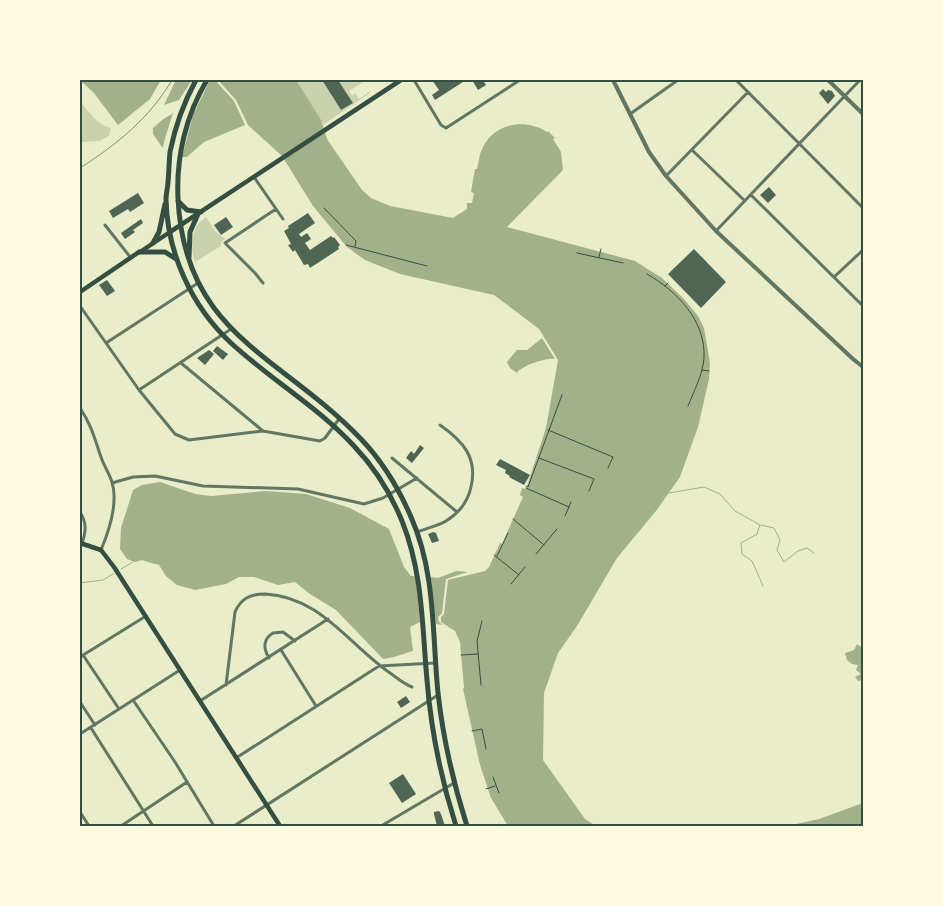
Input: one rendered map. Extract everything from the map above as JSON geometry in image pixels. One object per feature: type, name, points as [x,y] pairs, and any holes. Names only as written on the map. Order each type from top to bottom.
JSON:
[{"type":"highway","points":[[153,243],[159,232],[166,198],[170,152],[182,110],[196,80]]},
{"type":"highway","points":[[207,80],[190,114],[180,156],[177,181],[180,226],[189,264],[212,307],[230,329],[340,418],[371,450],[398,490],[417,532],[426,562],[438,695],[454,783],[467,826]]},
{"type":"highway","points":[[166,198],[170,232],[178,261],[189,288],[204,312],[223,335],[241,352],[333,426],[355,447],[374,469],[405,527],[416,563],[420,591],[425,664],[436,745],[445,788],[456,826]]},
{"type":"highway","points":[[178,200],[188,210],[199,213],[190,232],[189,264]]},
{"type":"highway","points":[[140,252],[165,252],[178,261]]},
{"type":"main road","points":[[80,292],[401,80]]},
{"type":"main road","points":[[81,543],[101,550],[106,555],[280,826]]},
{"type":"street","points":[[414,80],[441,125],[446,128],[520,80]]},
{"type":"street","points":[[613,80],[648,152],[666,176],[716,231],[862,366]]},
{"type":"street","points":[[630,114],[678,80]]},
{"type":"street","points":[[736,80],[863,208]]},
{"type":"street","points":[[828,80],[863,114]]},
{"type":"street","points":[[716,231],[860,80]]},
{"type":"street","points":[[666,176],[748,92]]},
{"type":"street","points":[[692,150],[745,201]]},
{"type":"street","points":[[254,177],[283,219]]},
{"type":"street","points":[[751,195],[863,306]]},
{"type":"street","points":[[263,283],[225,243],[276,209]]},
{"type":"street","points":[[105,225],[131,258]]},
{"type":"street","points":[[834,277],[863,250]]},
{"type":"street","points":[[106,342],[198,283]]},
{"type":"street","points":[[80,306],[139,390],[171,431],[184,439],[264,431],[320,441],[340,418]]},
{"type":"street","points":[[139,390],[230,329]]},
{"type":"street","points":[[181,363],[264,431]]},
{"type":"street","points":[[80,408],[92,428],[112,483],[112,512],[101,550]]},
{"type":"street","points":[[417,532],[444,522],[457,512],[464,504],[470,490],[473,468],[463,446],[455,437],[440,426]]},
{"type":"street","points":[[392,458],[457,512]]},
{"type":"street","points":[[112,483],[133,477],[155,476],[203,486],[298,489],[364,504],[375,502],[417,478]]},
{"type":"street","points":[[80,512],[86,524],[86,531],[81,543]]},
{"type":"street","points":[[226,685],[235,612],[245,599],[258,594],[283,596],[299,601],[328,619],[379,666],[412,687]]},
{"type":"street","points":[[119,710],[82,656],[146,616]]},
{"type":"street","points":[[200,701],[328,619]]},
{"type":"street","points":[[269,658],[265,644],[266,639],[273,633],[283,632],[295,641]]},
{"type":"street","points":[[281,650],[316,706]]},
{"type":"street","points":[[236,758],[379,666],[435,663]]},
{"type":"street","points":[[80,734],[180,670]]},
{"type":"street","points":[[234,826],[438,695]]},
{"type":"street","points":[[133,700],[175,762],[214,826]]},
{"type":"street","points":[[80,702],[95,725]]},
{"type":"street","points":[[90,727],[154,826]]},
{"type":"street","points":[[121,826],[187,782]]},
{"type":"street","points":[[380,826],[454,783]]},
{"type":"street","points":[[80,812],[87,825]]},
{"type":"path","points":[[324,208],[356,241],[355,246]]},
{"type":"path","points":[[346,245],[427,266]]},
{"type":"path","points":[[599,258],[601,249]]},
{"type":"path","points":[[578,253],[623,263]]},
{"type":"path","points":[[647,274],[687,304],[700,332],[704,358],[702,370],[688,406]]},
{"type":"path","points":[[665,287],[668,283]]},
{"type":"path","points":[[702,370],[710,371]]},
{"type":"path","points":[[562,395],[528,487],[526,487],[569,507]]},
{"type":"path","points":[[548,430],[613,457],[608,468]]},
{"type":"path","points":[[538,458],[594,479],[590,491]]},
{"type":"path","points":[[565,516],[572,502]]},
{"type":"path","points":[[513,519],[544,545]]},
{"type":"path","points":[[536,554],[557,529]]},
{"type":"path","points":[[508,533],[496,556],[518,575]]},
{"type":"path","points":[[511,584],[525,567]]},
{"type":"path","points":[[481,685],[477,641],[482,621]]},
{"type":"path","points":[[461,655],[478,654]]},
{"type":"path","points":[[472,731],[482,729],[486,749]]},
{"type":"path","points":[[493,777],[499,793]]},
{"type":"path","points":[[486,789],[496,786]]},
{"type":"shaded area","points":[[80,80],[161,80],[150,99],[118,125],[94,93]]},
{"type":"shaded area","points":[[176,80],[192,80],[179,100],[164,105]]},
{"type":"shaded area","points":[[210,80],[215,80],[234,101],[245,125],[204,142],[187,157],[182,157],[193,115]]},
{"type":"shaded area","points":[[218,80],[296,80],[321,120],[327,139],[362,190],[371,198],[390,206],[453,218],[467,209],[467,203],[472,203],[474,193],[471,192],[475,169],[477,169],[480,155],[488,139],[503,128],[511,125],[529,125],[548,131],[555,138],[553,139],[561,152],[563,170],[507,227],[635,261],[662,278],[684,299],[698,316],[704,328],[710,363],[709,379],[698,427],[680,477],[656,511],[617,558],[577,626],[558,653],[544,693],[543,760],[585,819],[596,826],[508,826],[491,798],[480,765],[463,689],[460,642],[455,631],[441,622],[441,617],[444,614],[448,580],[485,571],[489,567],[500,543],[502,544],[523,497],[520,495],[522,488],[526,489],[546,428],[558,360],[539,329],[494,295],[400,274],[365,260],[347,247],[313,206],[282,156],[248,125],[236,100]]},
{"type":"shaded area","points":[[296,80],[322,80],[341,110],[353,103],[338,80],[366,80],[349,91],[352,96],[355,93],[359,99],[370,93],[323,125]]},
{"type":"shaded area","points":[[80,102],[97,120],[111,128],[109,136],[99,141],[80,142]]},
{"type":"shaded area","points":[[180,109],[167,154],[153,134],[153,128]]},
{"type":"shaded area","points":[[206,217],[215,231],[225,239],[221,242],[221,246],[195,262],[192,250],[194,232]]},
{"type":"shaded area","points":[[542,338],[555,359],[534,363],[519,370],[517,373],[510,368],[507,362],[517,350],[527,350]]},
{"type":"shaded area","points":[[160,482],[195,494],[211,496],[266,491],[306,494],[350,508],[389,529],[404,567],[411,576],[416,576],[420,622],[410,627],[413,651],[383,659],[336,610],[295,582],[278,585],[254,577],[239,577],[226,584],[195,590],[177,585],[166,576],[159,565],[142,560],[135,562],[127,559],[120,549],[121,528],[133,490],[142,485]]},
{"type":"shaded area","points":[[456,571],[468,572],[446,579],[442,613],[438,617],[439,622],[443,625],[436,624],[431,577],[438,578]]},
{"type":"shaded area","points":[[857,644],[863,648],[863,680],[858,681],[855,677],[861,674],[856,670],[858,665],[852,664],[847,660],[845,653],[854,650]]},
{"type":"shaded area","points":[[863,803],[863,826],[787,826],[819,819]]},
{"type":"pier","points":[[181,107],[167,156],[162,152],[165,138],[174,110]]},
{"type":"building","points":[[322,80],[338,80],[353,103],[341,110]]},
{"type":"building","points":[[432,80],[466,80],[435,100],[432,95],[439,90]]},
{"type":"building","points":[[472,80],[483,80],[486,85],[478,90]]},
{"type":"building","points":[[823,89],[826,92],[828,90],[832,91],[835,96],[828,104],[819,93]]},
{"type":"building","points":[[769,187],[776,195],[768,203],[760,195]]},
{"type":"building","points":[[138,193],[144,203],[130,212],[128,209],[113,218],[109,211]]},
{"type":"building","points":[[308,213],[315,223],[299,234],[301,237],[307,233],[311,239],[305,243],[310,250],[331,236],[340,245],[339,249],[310,268],[308,264],[304,265],[295,250],[293,252],[288,245],[291,244],[284,231],[289,228],[288,226]]},
{"type":"building","points":[[226,217],[233,227],[221,235],[214,225]]},
{"type":"building","points":[[141,219],[143,223],[125,239],[121,233]]},
{"type":"building","points":[[694,249],[726,282],[701,308],[668,274]]},
{"type":"building","points":[[107,280],[115,291],[107,296],[99,285]]},
{"type":"building","points":[[217,346],[228,354],[223,360],[213,351]]},
{"type":"building","points":[[209,350],[214,354],[205,365],[197,358]]},
{"type":"building","points":[[420,445],[424,448],[412,463],[406,458],[411,451],[414,454]]},
{"type":"building","points":[[500,459],[530,475],[524,485],[509,477],[505,473],[506,470],[496,465]]},
{"type":"building","points":[[436,533],[439,541],[432,543],[428,534]]},
{"type":"building","points":[[406,696],[410,702],[401,708],[397,702]]},
{"type":"building","points":[[403,774],[416,794],[402,803],[389,783]]},
{"type":"building","points":[[439,811],[445,826],[437,826],[434,812]]},
{"type":"waterway","points":[[669,493],[704,487],[720,494],[735,511],[760,525],[757,534],[741,543],[742,554],[752,561],[763,586]]},
{"type":"waterway","points":[[761,525],[774,528],[780,540],[777,550],[784,562],[798,551],[807,548],[814,553]]},
{"type":"waterway","points":[[121,569],[133,562]]},
{"type":"waterway","points":[[80,583],[103,580],[113,574]]},
{"type":"railway","points":[[80,168],[131,130],[153,107],[172,80]]}]
